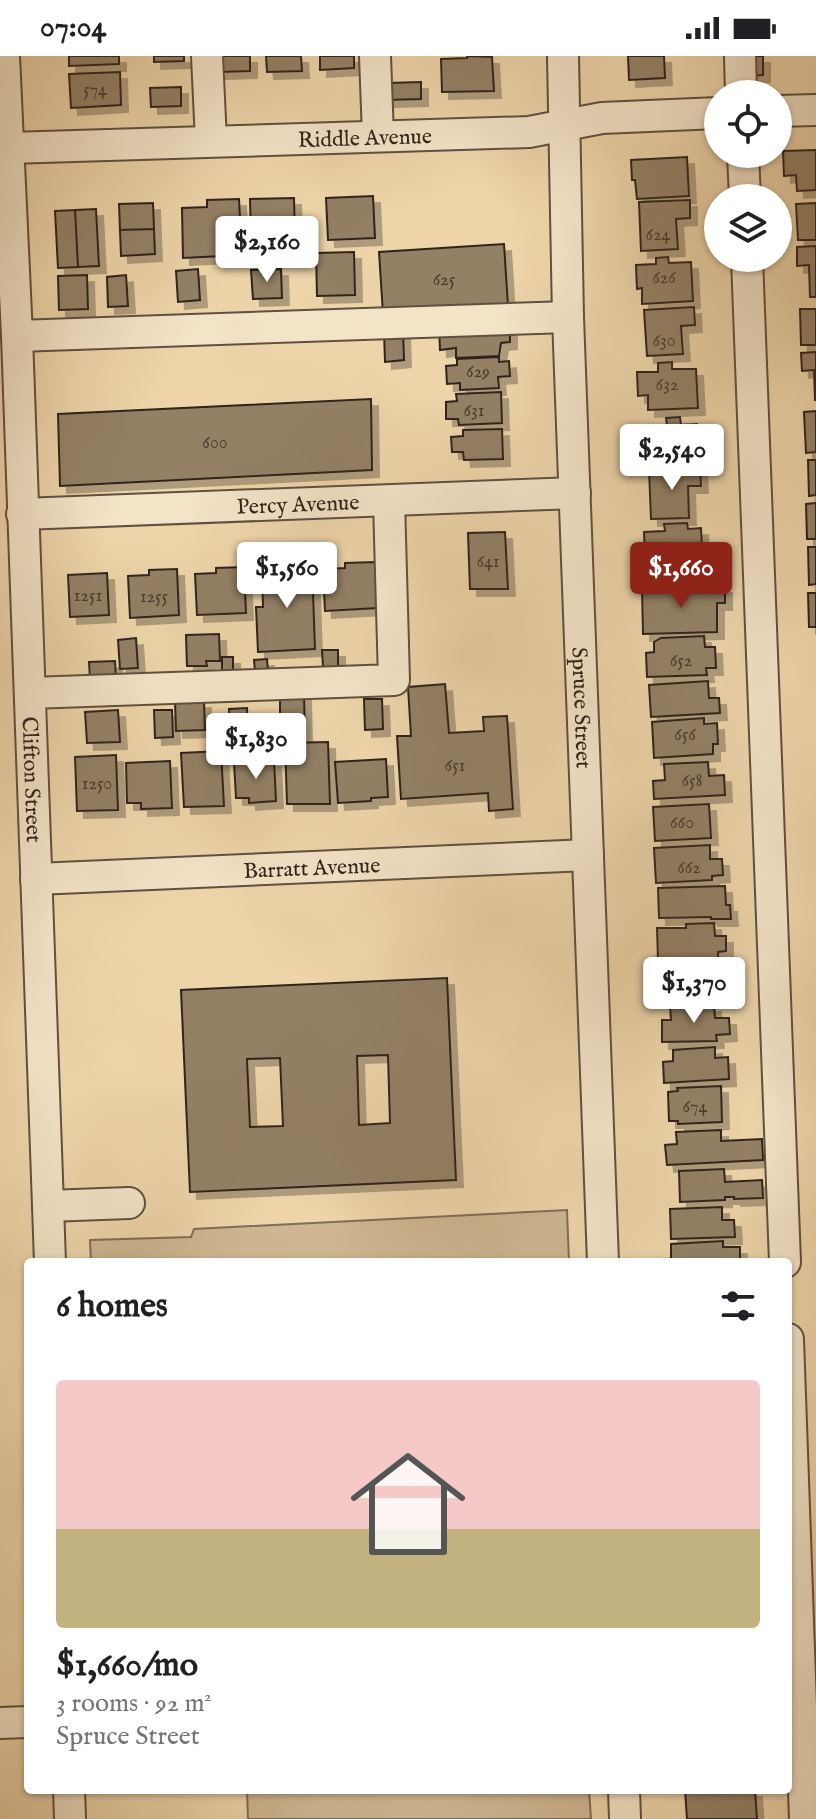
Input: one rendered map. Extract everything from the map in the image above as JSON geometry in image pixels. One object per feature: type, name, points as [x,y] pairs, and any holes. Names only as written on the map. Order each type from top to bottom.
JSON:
[{"type":"street","name":"Clifton Street","points":[[4,56],[50,1258]]},
{"type":"street","points":[[207,56],[211,141]]},
{"type":"street","points":[[375,56],[378,136]]},
{"type":"street","name":"Spruce Street","points":[[563,56],[568,317],[603,1258]]},
{"type":"street","points":[[740,56],[741,80]]},
{"type":"street","points":[[792,111],[816,110]]},
{"type":"street","name":"Riddle Avenue","points":[[9,148],[529,132],[602,118],[704,114]]},
{"type":"street","points":[[748,272],[785,1258]]},
{"type":"street","points":[[17,336],[568,317]]},
{"type":"street","name":"Percy Avenue","points":[[22,514],[575,493]]},
{"type":"street","points":[[30,693],[394,680],[389,501]]},
{"type":"street","name":"Barratt Avenue","points":[[36,879],[588,855]]},
{"type":"street","points":[[48,1206],[129,1203]]},
{"type":"street","points":[[792,1399],[799,1505],[805,1819]]},
{"type":"street","points":[[0,1723],[24,1722]]},
{"type":"street","points":[[69,1794],[70,1819]]},
{"type":"street","points":[[624,1794],[625,1819]]},
{"type":"shaded area","points":[[567,1210],[569,1258],[91,1258],[90,1240],[191,1237],[194,1229]]},
{"type":"shaded area","points":[[247,1794],[589,1794],[591,1819],[248,1819]]},
{"type":"building","points":[[69,56],[119,56],[119,64],[69,66]]},
{"type":"building","points":[[154,56],[184,56],[184,61],[154,62]]},
{"type":"building","points":[[218,56],[250,56],[250,71],[219,72]]},
{"type":"building","points":[[266,56],[301,56],[302,71],[267,72]]},
{"type":"building","points":[[320,56],[354,56],[354,68],[320,70]]},
{"type":"building","points":[[628,56],[664,56],[665,78],[629,80]]},
{"type":"building","points":[[747,56],[763,56],[763,75],[748,76]]},
{"type":"building","points":[[492,57],[494,91],[442,92],[441,59]]},
{"type":"building","points":[[120,72],[121,105],[71,108],[69,74]]},
{"type":"building","points":[[421,82],[421,99],[387,100],[387,83]]},
{"type":"building","points":[[181,87],[181,106],[151,107],[150,88]]},
{"type":"building","points":[[816,150],[816,190],[797,191],[796,175],[784,176],[784,168],[792,168],[792,151]]},
{"type":"building","points":[[687,157],[689,196],[637,199],[631,160]]},
{"type":"building","points":[[373,196],[375,238],[328,240],[326,198]]},
{"type":"building","points":[[294,198],[295,236],[251,237],[250,199]]},
{"type":"building","points":[[239,199],[242,255],[183,258],[182,208],[207,207],[207,200]]},
{"type":"building","points":[[690,200],[690,218],[676,219],[678,249],[641,251],[639,202]]},
{"type":"building","points":[[153,203],[154,229],[120,230],[119,204]]},
{"type":"building","points":[[816,203],[816,240],[798,240],[796,204]]},
{"type":"building","points":[[96,209],[99,266],[78,267],[75,210]]},
{"type":"building","points":[[75,210],[78,267],[58,268],[55,211]]},
{"type":"building","points":[[154,229],[155,254],[121,256],[120,230]]},
{"type":"building","points":[[504,244],[508,306],[383,314],[379,252]]},
{"type":"building","points":[[816,246],[816,297],[810,297],[809,265],[797,266],[797,247]]},
{"type":"building","points":[[354,252],[355,295],[317,296],[316,253]]},
{"type":"building","points":[[668,257],[669,263],[691,262],[693,301],[642,304],[642,288],[637,289],[636,265],[656,264],[656,258]]},
{"type":"building","points":[[198,269],[200,300],[178,302],[176,271]]},
{"type":"building","points":[[281,269],[282,298],[253,299],[251,270]]},
{"type":"building","points":[[87,275],[88,309],[59,310],[58,276]]},
{"type":"building","points":[[126,275],[128,306],[108,307],[107,277]]},
{"type":"building","points":[[694,307],[695,325],[681,326],[683,354],[647,356],[644,310]]},
{"type":"building","points":[[800,309],[816,309],[816,345],[801,345]]},
{"type":"building","points":[[439,326],[510,327],[510,342],[501,343],[499,356],[456,358],[456,348],[440,350]]},
{"type":"building","points":[[384,331],[403,331],[404,360],[385,362]]},
{"type":"building","points":[[816,352],[815,400],[814,370],[802,371],[801,353]]},
{"type":"building","points":[[499,357],[499,362],[509,361],[510,376],[498,377],[499,388],[460,390],[460,383],[447,384],[446,366],[457,365],[457,359]]},
{"type":"building","points":[[672,362],[672,369],[696,369],[698,408],[648,410],[648,395],[638,396],[637,372],[658,372],[658,363]]},
{"type":"building","points":[[501,392],[502,423],[459,425],[458,419],[446,419],[446,402],[457,401],[456,394]]},
{"type":"building","points":[[371,399],[372,470],[60,486],[58,414]]},
{"type":"building","points":[[816,411],[816,452],[806,453],[804,412]]},
{"type":"building","points":[[680,417],[681,425],[697,424],[699,461],[637,465],[636,446],[649,445],[648,426],[667,425],[666,418]]},
{"type":"building","points":[[502,429],[503,459],[464,460],[463,452],[452,452],[451,437],[463,436],[463,430]]},
{"type":"building","points":[[808,460],[816,460],[816,495],[809,496]]},
{"type":"building","points":[[700,468],[701,486],[688,486],[689,518],[651,519],[649,470]]},
{"type":"building","points":[[816,503],[816,539],[807,539],[806,504]]},
{"type":"building","points":[[687,523],[688,529],[701,528],[703,568],[653,569],[652,554],[645,554],[644,532],[665,531],[664,524]]},
{"type":"building","points":[[505,532],[508,589],[470,589],[468,533]]},
{"type":"building","points":[[808,547],[816,547],[816,584],[809,585]]},
{"type":"building","points":[[376,562],[378,608],[325,611],[323,569],[345,568],[345,563]]},
{"type":"building","points":[[312,564],[315,649],[258,652],[256,607],[263,607],[262,572],[283,571],[283,565]]},
{"type":"building","points":[[244,567],[246,613],[197,615],[195,574],[216,573],[216,568]]},
{"type":"building","points":[[177,569],[179,615],[130,618],[128,576],[149,575],[149,570]]},
{"type":"building","points":[[107,573],[109,615],[70,617],[68,575]]},
{"type":"building","points":[[725,586],[725,603],[717,603],[717,632],[643,634],[642,589]]},
{"type":"building","points":[[808,593],[816,593],[816,627],[809,627]]},
{"type":"building","points":[[219,634],[220,661],[206,661],[207,666],[187,666],[186,635]]},
{"type":"building","points":[[704,636],[705,647],[715,647],[716,668],[706,668],[707,675],[647,677],[646,653],[654,652],[654,642],[661,638]]},
{"type":"building","points":[[136,638],[138,668],[120,669],[118,640]]},
{"type":"building","points":[[322,650],[338,650],[338,667],[323,667]]},
{"type":"building","points":[[222,657],[233,657],[233,672],[222,672]]},
{"type":"building","points":[[267,659],[268,670],[255,671],[254,660]]},
{"type":"building","points":[[115,661],[116,678],[90,680],[89,662]]},
{"type":"building","points":[[708,681],[709,698],[719,698],[720,713],[651,717],[649,685]]},
{"type":"building","points":[[445,684],[449,733],[484,731],[483,717],[507,716],[513,809],[489,811],[488,793],[401,799],[397,736],[411,736],[408,687]]},
{"type":"building","points":[[280,694],[304,694],[305,736],[280,736]]},
{"type":"building","points":[[364,699],[382,699],[383,729],[365,730]]},
{"type":"building","points":[[204,701],[205,730],[176,731],[175,702]]},
{"type":"building","points":[[247,708],[248,735],[230,735],[229,709]]},
{"type":"building","points":[[118,710],[120,742],[87,743],[85,712]]},
{"type":"building","points":[[154,710],[172,710],[173,737],[155,738]]},
{"type":"building","points":[[704,718],[704,724],[717,723],[718,744],[713,744],[713,754],[654,758],[652,722]]},
{"type":"building","points":[[328,742],[330,804],[287,804],[285,743]]},
{"type":"building","points":[[221,751],[224,806],[184,807],[181,753]]},
{"type":"building","points":[[116,755],[118,810],[77,811],[75,757]]},
{"type":"building","points":[[386,759],[388,797],[338,803],[335,762]]},
{"type":"building","points":[[274,760],[276,801],[249,803],[249,798],[236,798],[234,762]]},
{"type":"building","points":[[170,761],[172,808],[141,809],[141,803],[127,803],[126,763]]},
{"type":"building","points":[[708,762],[709,776],[724,775],[725,795],[654,799],[653,781],[665,780],[664,764]]},
{"type":"building","points":[[709,804],[711,838],[655,841],[653,807]]},
{"type":"building","points":[[710,845],[710,859],[722,859],[723,875],[712,876],[712,880],[656,883],[654,848]]},
{"type":"building","points":[[725,886],[726,905],[730,905],[731,919],[659,918],[658,888]]},
{"type":"building","points":[[714,923],[715,936],[726,936],[726,951],[718,952],[718,959],[658,961],[657,928],[686,928],[686,924]]},
{"type":"building","points":[[714,966],[715,976],[725,975],[726,993],[716,993],[716,998],[661,1001],[660,968]]},
{"type":"building","points":[[447,978],[456,1180],[190,1192],[181,990]],"holes":[[[388,1055],[390,1123],[359,1125],[357,1056]],[[280,1058],[283,1126],[250,1127],[247,1059]]]},
{"type":"building","points":[[714,1005],[715,1018],[729,1018],[730,1034],[716,1035],[717,1041],[662,1042],[662,1020],[671,1020],[670,1006]]},
{"type":"building","points":[[715,1047],[715,1058],[728,1057],[729,1079],[664,1083],[663,1062],[673,1061],[673,1050]]},
{"type":"building","points":[[721,1086],[722,1122],[678,1124],[678,1121],[669,1121],[668,1092],[678,1091],[677,1088]]},
{"type":"building","points":[[721,1130],[721,1141],[762,1139],[763,1160],[667,1165],[665,1145],[677,1144],[676,1132]]},
{"type":"building","points":[[724,1169],[725,1182],[762,1180],[763,1198],[725,1197],[725,1200],[680,1202],[679,1171]]},
{"type":"building","points":[[722,1207],[722,1220],[734,1220],[735,1237],[671,1239],[670,1209]]},
{"type":"building","points":[[723,1241],[723,1247],[740,1247],[740,1258],[671,1258],[671,1244]]},
{"type":"building","points":[[685,1794],[755,1794],[757,1819],[687,1819]]}]
